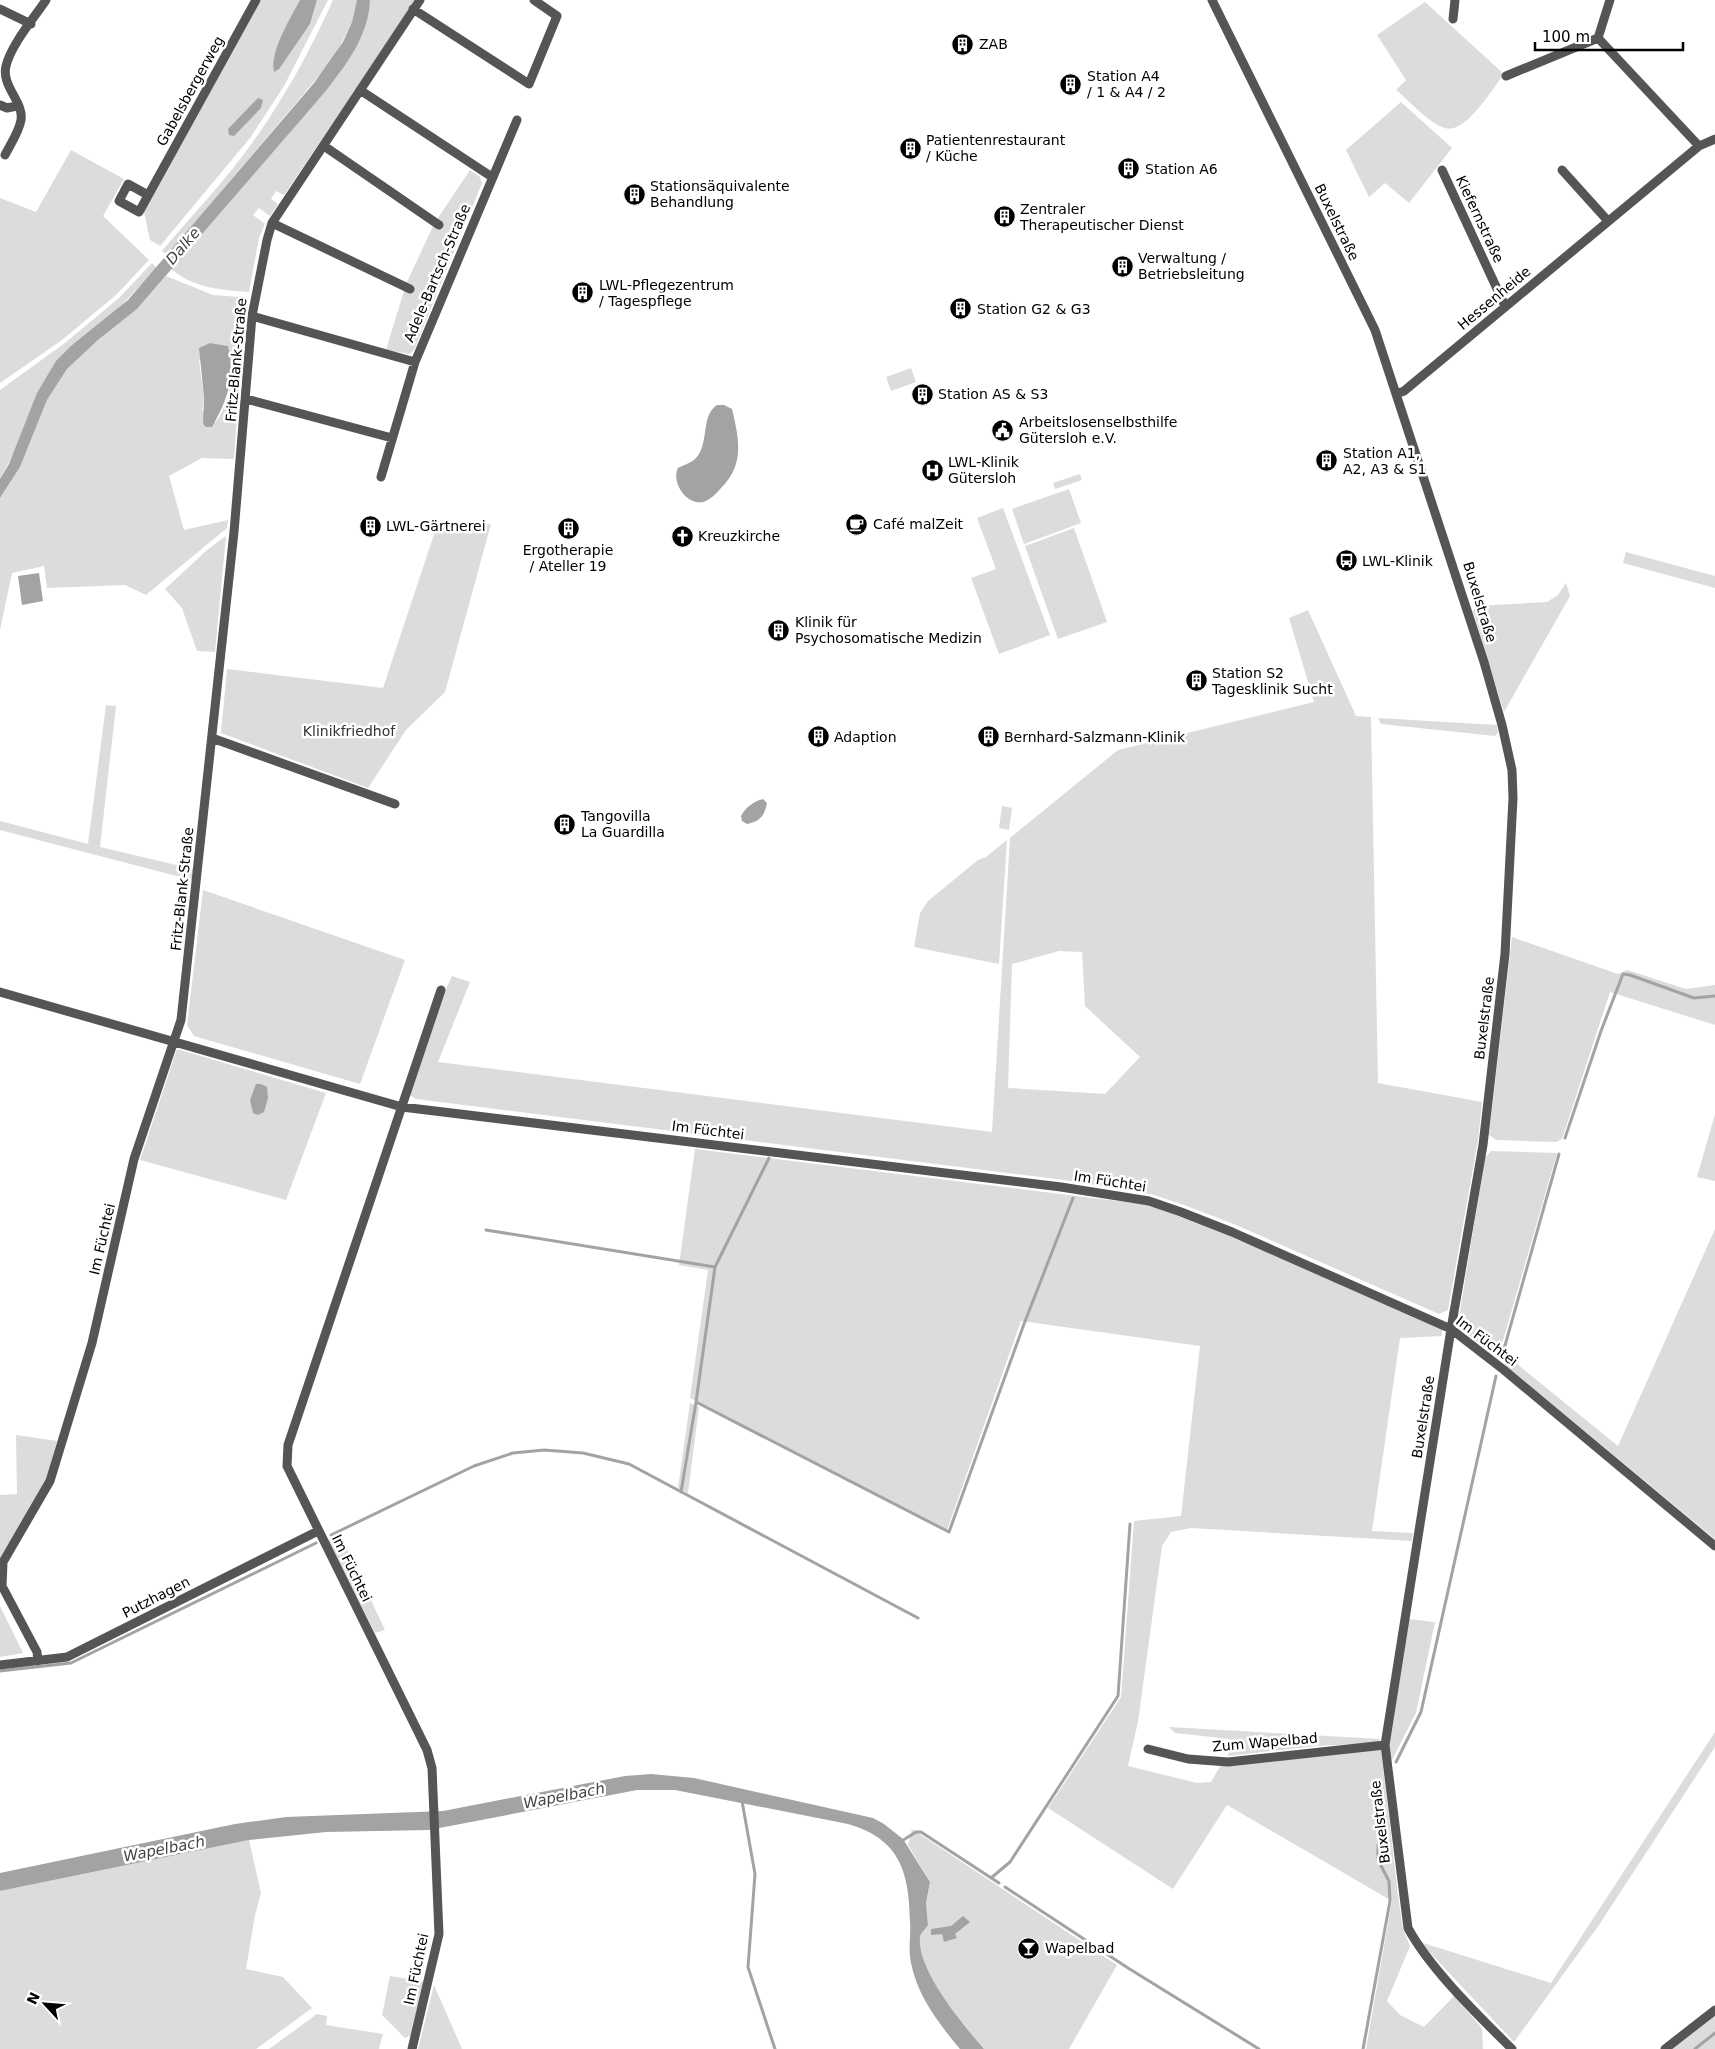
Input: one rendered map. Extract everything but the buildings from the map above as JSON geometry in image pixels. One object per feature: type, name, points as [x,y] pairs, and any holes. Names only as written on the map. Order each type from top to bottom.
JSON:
[{"type":"street","points":[[5,155],[21,122],[17,106],[3,77],[8,61],[46,0]]},
{"type":"street","name":"Gabelsbergerweg","points":[[148,195],[256,0]]},
{"type":"street","name":"Fritz-Blank-Straße","points":[[175,1042],[181,1020],[212,738],[246,399],[252,316],[267,240],[272,224],[420,0]]},
{"type":"street","points":[[413,9],[530,84],[557,16],[534,0]]},
{"type":"street","name":"Buxelstraße","points":[[1212,0],[1375,330],[1450,555],[1502,725],[1512,770],[1514,798],[1505,954],[1483,1145],[1450,1329],[1385,1745],[1408,1928],[1416,1944],[1480,2018],[1512,2049]]},
{"type":"street","points":[[1453,20],[1454,0]]},
{"type":"street","points":[[1598,38],[1610,0]]},
{"type":"street","points":[[0,9],[30,24]]},
{"type":"street","points":[[1506,76],[1598,38]]},
{"type":"street","points":[[1598,38],[1699,146]]},
{"type":"street","points":[[360,90],[492,177]]},
{"type":"street","points":[[0,105],[7,108],[17,106]]},
{"type":"street","name":"Adele-Bartsch-Straße","points":[[252,316],[415,362],[517,120]]},
{"type":"street","name":"Hessenheide","points":[[1396,394],[1404,391],[1699,146],[1715,138]]},
{"type":"street","points":[[324,146],[439,226]]},
{"type":"street","name":"Kiefernstraße","points":[[1442,170],[1505,306]]},
{"type":"street","points":[[1562,170],[1608,221]]},
{"type":"street","points":[[272,224],[410,289]]},
{"type":"street","points":[[381,477],[415,362]]},
{"type":"street","points":[[246,399],[392,438]]},
{"type":"street","points":[[212,738],[395,804]]},
{"type":"street","name":"Im Füchtei","points":[[412,2049],[439,1934],[432,1768],[427,1750],[287,1466],[288,1445],[402,1107],[406,1089],[441,990]]},
{"type":"street","name":"Im Füchtei","points":[[0,992],[402,1107],[1061,1187],[1149,1201],[1232,1232],[1450,1329],[1504,1370],[1715,1546]]},
{"type":"street","name":"Im Füchtei","points":[[38,1661],[37,1652],[2,1586],[3,1562],[35,1510],[52,1473],[92,1343],[134,1158],[175,1042]]},
{"type":"street","name":"Putzhagen","points":[[0,1666],[67,1657],[318,1531]]},
{"type":"street","name":"Zum Wapelbad","points":[[1148,1749],[1188,1760],[1228,1762],[1385,1745]]},
{"type":"street","points":[[1666,2049],[1715,2010]]},
{"type":"green space","points":[[261,0],[300,0],[282,36],[273,70],[310,24],[317,0],[328,0],[284,86],[250,138],[160,246],[150,240],[144,212]]},
{"type":"green space","points":[[333,0],[357,0],[352,22],[334,58],[167,255],[162,251],[233,168],[277,106],[316,36]]},
{"type":"green space","points":[[370,0],[416,0],[284,195],[276,191],[271,199],[278,204],[270,216],[259,208],[253,215],[265,224],[259,238],[249,292],[208,287],[189,280],[171,269],[325,92],[341,71],[355,49],[366,26]]},
{"type":"green space","points":[[1425,2],[1504,74],[1470,118],[1453,128],[1445,128],[1432,121],[1396,90],[1406,80],[1377,35]]},
{"type":"green space","points":[[1401,102],[1452,148],[1409,203],[1385,183],[1369,197],[1346,150]]},
{"type":"green space","points":[[71,150],[124,179],[103,216],[149,260],[116,295],[62,340],[0,383],[0,198],[36,212]]},
{"type":"green space","points":[[470,170],[480,177],[482,183],[414,350],[410,354],[386,350],[406,284],[434,224]]},
{"type":"green space","points":[[152,263],[157,268],[113,314],[72,345],[0,479],[0,390],[65,343],[119,298]]},
{"type":"green space","points":[[166,276],[213,295],[239,297],[234,329],[243,331],[234,459],[202,458],[169,476],[184,530],[228,520],[227,528],[146,595],[125,585],[47,588],[44,566],[12,573],[0,630],[0,498],[20,467],[47,400],[67,369],[98,340],[137,309]],"holes":[[[210,343],[228,346],[231,365],[230,386],[225,406],[215,423],[202,410],[204,397],[199,361]]]},
{"type":"green space","points":[[911,368],[916,382],[891,391],[886,377]]},
{"type":"green space","points":[[1080,474],[1082,480],[1055,489],[1053,483]]},
{"type":"green space","points":[[1069,489],[1081,523],[1024,544],[1012,509]]},
{"type":"green space","points":[[1003,508],[1050,635],[999,654],[971,578],[996,569],[977,518]]},
{"type":"green space","name":"Klinikfriedhof","points":[[491,524],[445,692],[406,730],[368,788],[221,733],[227,669],[383,688],[437,525],[446,527]]},
{"type":"green space","points":[[1074,528],[1107,622],[1058,639],[1025,546]]},
{"type":"green space","points":[[226,536],[215,652],[197,651],[182,608],[165,589],[207,550]]},
{"type":"green space","points":[[1626,552],[1715,576],[1715,588],[1623,563]]},
{"type":"green space","points":[[1566,583],[1570,596],[1504,712],[1473,611],[1477,606],[1547,602],[1558,595]]},
{"type":"green space","points":[[1308,610],[1356,716],[1371,717],[1378,1083],[1482,1102],[1478,1140],[1448,1310],[1439,1314],[1236,1225],[1151,1194],[1064,1180],[416,1099],[410,1095],[439,1004],[452,976],[470,982],[438,1062],[992,1132],[1010,838],[1118,750],[1314,702],[1289,618]],"holes":[[[1059,951],[1082,952],[1085,1006],[1140,1057],[1105,1094],[1008,1088],[1012,964]]]},
{"type":"green space","points":[[106,705],[116,706],[100,847],[193,869],[192,880],[0,830],[0,821],[88,844]]},
{"type":"green space","points":[[1378,718],[1497,725],[1498,732],[1495,736],[1381,724]]},
{"type":"green space","points":[[1002,806],[1012,808],[1009,830],[999,828]]},
{"type":"green space","points":[[1007,840],[999,964],[914,947],[920,913],[928,901],[978,860],[986,857]]},
{"type":"green space","points":[[203,890],[405,960],[360,1084],[194,1036],[187,1025]]},
{"type":"green space","points":[[1512,937],[1618,974],[1627,970],[1686,989],[1715,985],[1715,1025],[1610,992],[1562,1139],[1556,1142],[1496,1140],[1489,1135]]},
{"type":"green space","points":[[177,1049],[326,1093],[286,1200],[140,1160]]},
{"type":"green space","points":[[1715,1114],[1715,1181],[1697,1177]]},
{"type":"green space","points":[[695,1149],[1149,1205],[1230,1236],[1442,1328],[1442,1336],[1400,1338],[1372,1531],[1413,1533],[1412,1541],[1191,1528],[1171,1532],[1162,1546],[1138,1722],[1128,1766],[1197,1783],[1211,1782],[1221,1765],[1316,1754],[1381,1750],[1399,1903],[1403,1929],[1410,1946],[1387,2001],[1400,2015],[1424,2027],[1454,1996],[1482,2028],[1483,2049],[1366,2049],[1392,1901],[1227,1805],[1173,1889],[1048,1808],[1121,1697],[1134,1521],[1181,1516],[1200,1346],[1021,1321],[947,1530],[690,1398],[708,1270],[679,1265]]},
{"type":"green space","points":[[1491,1151],[1557,1153],[1498,1358],[1462,1330],[1464,1324],[1459,1317],[1485,1158]]},
{"type":"green space","points":[[1715,1229],[1715,1539],[1504,1364],[1506,1355],[1618,1446]]},
{"type":"green space","points":[[690,1403],[699,1407],[688,1493],[678,1488]]},
{"type":"green space","points":[[16,1435],[57,1441],[46,1481],[0,1558],[0,1495],[17,1494]]},
{"type":"green space","points":[[340,1534],[385,1630],[375,1633],[328,1540]]},
{"type":"green space","points":[[0,1606],[23,1653],[0,1657]]},
{"type":"green space","points":[[1408,1619],[1435,1622],[1416,1713],[1391,1762],[1389,1746]]},
{"type":"green space","points":[[1169,1727],[1380,1739],[1378,1743],[1317,1746],[1228,1756],[1230,1739],[1175,1733]]},
{"type":"green space","points":[[1715,1732],[1715,1747],[1599,1925],[1514,2042],[1420,1942],[1551,1983]]},
{"type":"green space","name":"Wapelbad","points":[[912,1829],[1117,1965],[1069,2049],[984,2049],[943,1997],[926,1966],[921,1951],[920,1936],[928,1925],[926,1903],[930,1882],[908,1845]]},
{"type":"green space","points":[[249,1840],[261,1893],[255,1915],[246,1969],[283,1977],[312,2008],[256,2049],[0,2049],[0,1891]]},
{"type":"green space","points":[[390,1976],[425,1982],[412,2035],[405,2038],[382,2015]]},
{"type":"green space","points":[[434,1985],[462,2049],[418,2049]]},
{"type":"green space","points":[[317,2014],[327,2016],[326,2025],[383,2034],[379,2049],[269,2049]]},
{"type":"green space","points":[[1715,2015],[1715,2049],[1672,2049]]},
{"type":"water","points":[[300,0],[317,0],[310,24],[279,69],[274,72],[273,64],[278,45],[286,25]]},
{"type":"water","name":"Dalke","points":[[357,0],[370,0],[369,13],[361,38],[341,71],[325,92],[137,309],[98,340],[67,369],[47,400],[20,467],[0,498],[0,479],[9,464],[37,393],[56,361],[72,345],[128,300],[314,83],[343,42],[352,22]]},
{"type":"water","points":[[258,98],[263,100],[261,108],[234,136],[229,135],[228,129]]},
{"type":"water","points":[[210,343],[228,346],[231,368],[229,388],[222,408],[212,427],[206,427],[203,424],[204,397],[199,348]]},
{"type":"water","points":[[717,405],[724,405],[732,409],[738,441],[737,460],[729,479],[717,492],[706,501],[697,502],[691,500],[681,491],[676,474],[678,468],[693,460],[700,453],[708,416]]},
{"type":"water","points":[[39,573],[43,601],[22,605],[18,576]]},
{"type":"water","points":[[763,799],[767,803],[761,818],[747,824],[742,821],[741,816],[748,807]]},
{"type":"water","points":[[256,1084],[267,1087],[268,1098],[264,1112],[258,1115],[253,1113],[250,1100]]},
{"type":"water","name":"Wapelbach","points":[[651,1774],[694,1778],[873,1818],[903,1839],[930,1882],[926,1903],[928,1925],[920,1936],[921,1951],[926,1966],[943,1997],[984,2049],[960,2049],[930,2009],[918,1986],[910,1958],[907,1887],[904,1873],[890,1848],[866,1830],[848,1824],[675,1790],[637,1790],[429,1830],[326,1832],[249,1840],[0,1891],[0,1873],[235,1824],[286,1817],[443,1811],[625,1776]]},
{"type":"water","points":[[963,1916],[970,1922],[955,1934],[957,1938],[944,1942],[942,1934],[931,1935],[931,1929],[951,1926]]},
{"type":"waterway","points":[[1565,1138],[1601,1031],[1623,974],[1694,998],[1715,996]]},
{"type":"waterway","points":[[1504,1349],[1559,1154]]},
{"type":"waterway","points":[[769,1158],[715,1267],[696,1402],[949,1532],[1024,1324],[1073,1198]]},
{"type":"waterway","points":[[486,1230],[715,1267]]},
{"type":"waterway","points":[[1396,1762],[1421,1712],[1496,1376]]},
{"type":"waterway","points":[[681,1492],[696,1402]]},
{"type":"waterway","points":[[331,1535],[474,1466],[513,1453],[544,1450],[583,1453],[629,1464],[918,1618]]},
{"type":"waterway","points":[[991,1878],[1010,1862],[1118,1696],[1130,1524]]},
{"type":"waterway","points":[[0,1671],[71,1663],[316,1543]]},
{"type":"waterway","points":[[1363,2049],[1390,1901],[1389,1881],[1378,1860],[1378,1845],[1386,1833],[1386,1821],[1380,1799]]},
{"type":"waterway","points":[[742,1801],[755,1874],[748,1967],[775,2049]]},
{"type":"waterway","points":[[900,1842],[916,1832],[921,1832],[999,1883]]},
{"type":"waterway","points":[[1005,1887],[1128,1968],[1259,2049]]},
{"type":"waterway","points":[[1695,2049],[1715,2033]]},
{"type":"place","name":"ZAB","points":[[963,44]]},
{"type":"place","name":"Station A4 / 1 & A4 / 2","points":[[1071,84]]},
{"type":"place","name":"Patientenrestaurant / Küche","points":[[910,148]]},
{"type":"place","name":"Station A6","points":[[1129,169]]},
{"type":"place","name":"Stationsäquivalente Behandlung","points":[[634,194]]},
{"type":"place","name":"Zentraler Therapeutischer Dienst","points":[[1004,217]]},
{"type":"place","name":"Verwaltung / Betriebsleitung","points":[[1122,266]]},
{"type":"place","name":"LWL-Pflegezentrum / Tagespflege","points":[[583,293]]},
{"type":"place","name":"Station G2 & G3","points":[[961,309]]},
{"type":"place","name":"Station AS & S3","points":[[922,394]]},
{"type":"place","name":"Arbeitslosenselbsthilfe Gütersloh e.V.","points":[[1003,430]]},
{"type":"place","name":"Station A1, A2, A3 & S1","points":[[1327,461]]},
{"type":"place","name":"LWL-Klinik Gütersloh","points":[[932,470]]},
{"type":"place","name":"Café malZeit","points":[[857,524]]},
{"type":"place","name":"LWL-Gärtnerei","points":[[370,526]]},
{"type":"place","name":"Ergotherapie / Ateller 19","points":[[568,528]]},
{"type":"place","name":"Kreuzkirche","points":[[682,536]]},
{"type":"place","name":"LWL-Klinik","points":[[1346,561]]},
{"type":"place","name":"Klinik für Psychosomatische Medizin","points":[[779,630]]},
{"type":"place","name":"Station S2 Tagesklinik Sucht","points":[[1196,681]]},
{"type":"place","name":"Adaption","points":[[818,737]]},
{"type":"place","name":"Bernhard-Salzmann-Klinik","points":[[988,737]]},
{"type":"place","name":"Tangovilla La Guardilla","points":[[565,824]]},
{"type":"place","name":"Wapelbad","points":[[1029,1948]]}]
